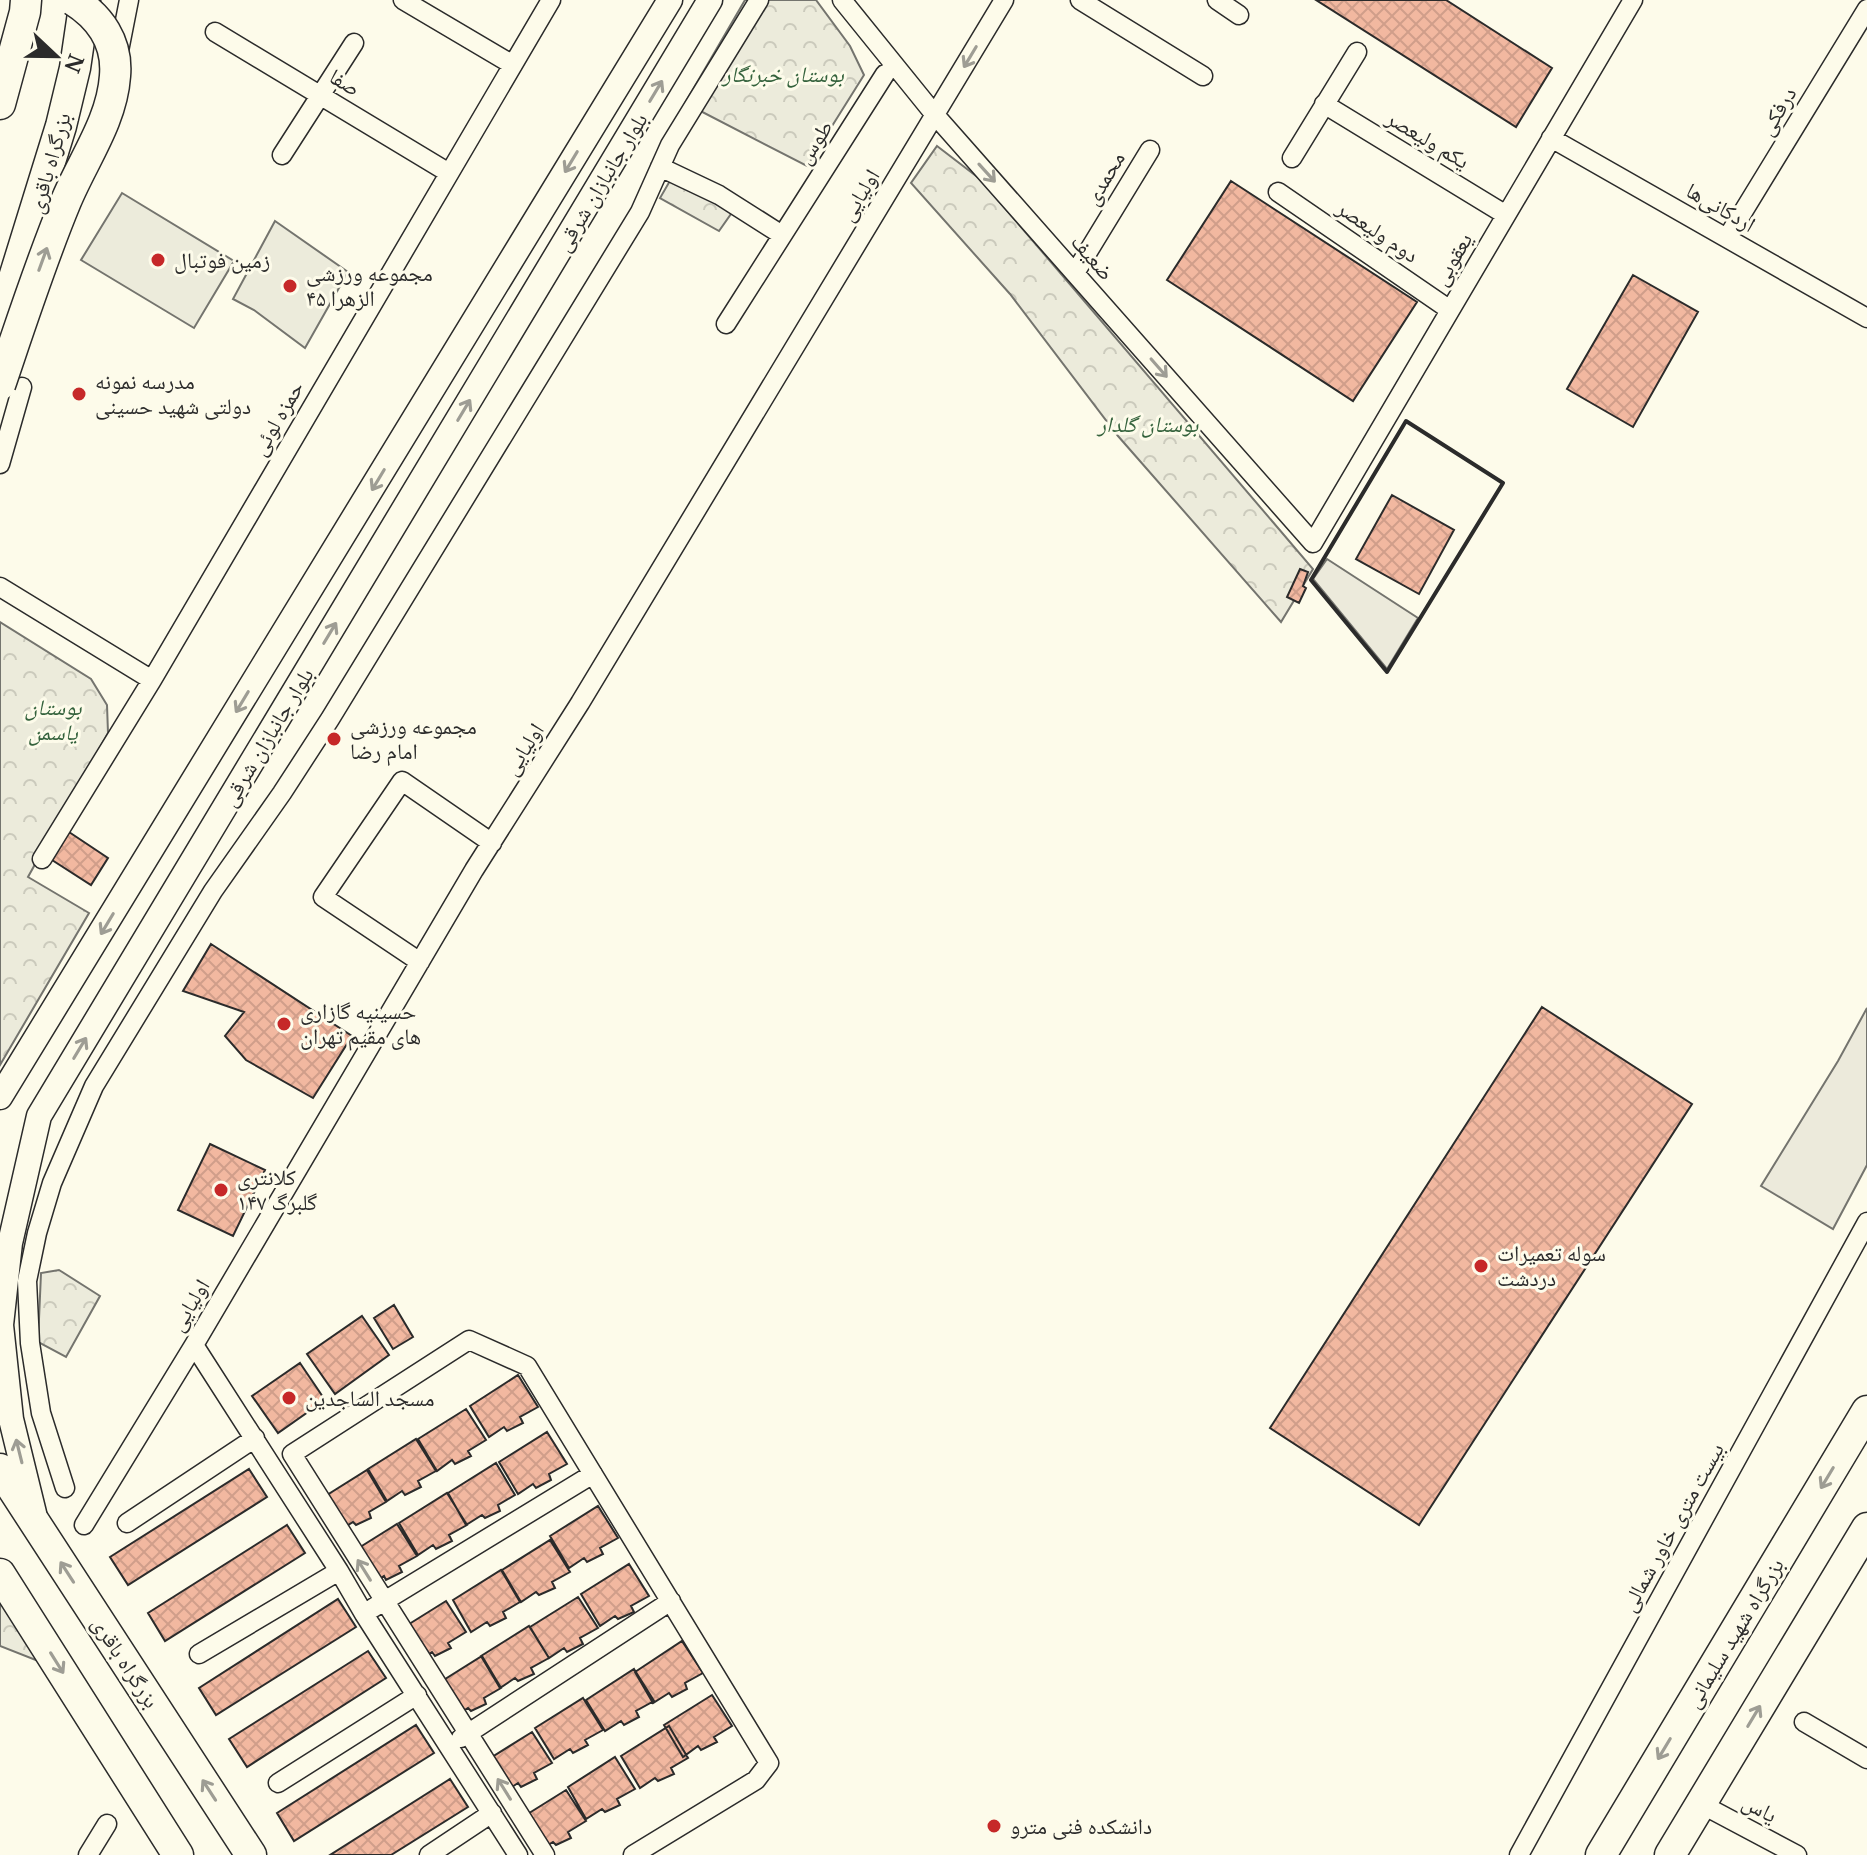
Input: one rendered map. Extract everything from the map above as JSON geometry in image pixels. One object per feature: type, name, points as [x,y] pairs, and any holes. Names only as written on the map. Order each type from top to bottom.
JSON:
[{"type":"highway","points":[[0,104],[26,0]]},
{"type":"highway","points":[[11,386],[46,250],[101,127],[115,76],[112,45],[104,28],[73,0]]},
{"type":"highway","name":"بزرگراه باقری","points":[[0,323],[61,126],[75,68],[85,0]]},
{"type":"highway","name":"بزرگراه شهید سلیمانی","points":[[1601,1855],[1867,1411]]},
{"type":"highway","name":"بزرگراه باقری","points":[[0,1469],[251,1855]]},
{"type":"highway","points":[[1670,1855],[1867,1528]]},
{"type":"highway","points":[[0,1574],[11,1596],[178,1855]]},
{"type":"main road","name":"بلوار جانبازان شرقی","points":[[0,1097],[670,0]]},
{"type":"main road","name":"بلوار جانبازان شرقی","points":[[37,1527],[11,1419],[1,1325],[10,1243],[39,1116],[710,0]]},
{"type":"main road","points":[[0,1190],[13,1176],[32,1141]]},
{"type":"street","points":[[106,115],[129,0]]},
{"type":"street","points":[[403,0],[513,65]]},
{"type":"street","name":"حمزه لوئی","points":[[42,859],[152,680],[551,0]]},
{"type":"street","points":[[65,1488],[41,1413],[30,1343],[27,1281],[52,1183],[94,1086],[213,891],[282,793],[367,659],[632,226],[670,145],[759,0]]},
{"type":"street","name":"ضعیف","points":[[842,0],[935,115],[1313,543]]},
{"type":"street","name":"اولیایی","points":[[84,1525],[420,962],[1004,0]]},
{"type":"street","points":[[1080,0],[1203,76]]},
{"type":"street","points":[[1217,0],[1239,15]]},
{"type":"street","name":"یعقوبی","points":[[1313,543],[1633,0]]},
{"type":"street","name":"درفکی","points":[[1727,238],[1867,9]]},
{"type":"street","name":"صفا","points":[[215,32],[449,173]]},
{"type":"street","points":[[282,155],[354,43]]},
{"type":"street","points":[[1292,158],[1357,52]]},
{"type":"street","name":"طوس","points":[[726,324],[885,74]]},
{"type":"street","name":"یکم ولیعصر","points":[[1324,104],[1506,215]]},
{"type":"street","name":"اردکانی‌ها","points":[[1551,138],[1867,318]]},
{"type":"street","name":"محمدی","points":[[1075,273],[1150,150]]},
{"type":"street","points":[[660,167],[719,195],[782,235]]},
{"type":"street","name":"دوم ولیعصر","points":[[1278,192],[1450,310]]},
{"type":"street","points":[[0,464],[11,386]]},
{"type":"street","points":[[0,587],[152,680]]},
{"type":"street","points":[[420,962],[323,897],[402,781],[492,843]]},
{"type":"street","points":[[57,1087],[87,1103]]},
{"type":"street","name":"بیست متری خاور شمالی","points":[[1519,1855],[1867,1222]]},
{"type":"street","points":[[1854,1247],[1867,1260]]},
{"type":"street","points":[[545,1855],[292,1454],[469,1340],[527,1366],[769,1763],[756,1780],[633,1855]]},
{"type":"street","points":[[194,1345],[518,1855]]},
{"type":"street","points":[[127,1523],[255,1438]]},
{"type":"street","points":[[364,1614],[593,1474]]},
{"type":"street","points":[[199,1654],[339,1571]]},
{"type":"street","points":[[448,1746],[671,1601]]},
{"type":"street","points":[[278,1783],[417,1695]]},
{"type":"street","points":[[1804,1722],[1867,1759]]},
{"type":"street","name":"یاس","points":[[1701,1804],[1797,1855]]},
{"type":"street","points":[[429,1855],[492,1813]]},
{"type":"street","points":[[88,1855],[107,1824]]},
{"type":"green space","name":"بوستان خبرنگار","points":[[745,0],[816,0],[850,46],[864,75],[807,166],[685,103]]},
{"type":"green space","name":"بوستان گلدار","points":[[937,146],[980,179],[1313,569],[1281,622],[1118,436],[1010,294],[911,183]]},
{"type":"green space","points":[[671,179],[733,211],[719,231],[660,198]]},
{"type":"green space","name":"زمین فوتبال","points":[[122,193],[234,261],[194,328],[81,260]]},
{"type":"green space","name":"مجموعه ورزشی الزهرا ۴۵","points":[[275,221],[348,272],[305,348],[254,310],[233,299]]},
{"type":"green space","name":"بوستان یاسمن","points":[[0,622],[91,679],[107,705],[108,733],[28,877],[89,913],[0,1065]]},
{"type":"green space","points":[[59,1270],[100,1296],[66,1357],[38,1342],[41,1273]]},
{"type":"green space","points":[[0,1596],[51,1666],[0,1646]]},
{"type":"shaded area","points":[[1327,559],[1418,618],[1387,669],[1313,579]]},
{"type":"shaded area","points":[[1867,1008],[1867,1165],[1833,1229],[1761,1186]]},
{"type":"building","points":[[1316,0],[1446,0],[1552,68],[1516,127]]},
{"type":"building","points":[[1231,181],[1417,302],[1353,401],[1167,280]]},
{"type":"building","points":[[1633,275],[1698,312],[1633,427],[1567,389]]},
{"type":"building","points":[[1392,495],[1454,530],[1419,594],[1356,559]]},
{"type":"building","points":[[1300,569],[1308,572],[1303,586],[1306,588],[1299,603],[1287,597]]},
{"type":"building","points":[[69,832],[108,858],[91,885],[52,860]]},
{"type":"building","name":"حسینیه گازاری های مقیم تهران","points":[[211,944],[352,1036],[313,1098],[246,1060],[225,1036],[244,1012],[183,991]]},
{"type":"building","name":"سوله تعمیرات دردشت","points":[[1542,1007],[1692,1104],[1419,1525],[1270,1428]]},
{"type":"building","name":"کلانتری ۱۴۷ گلبرگ","points":[[210,1144],[265,1170],[233,1236],[178,1210]]},
{"type":"building","points":[[394,1305],[413,1337],[393,1349],[374,1318]]},
{"type":"building","points":[[362,1316],[389,1355],[335,1394],[307,1354]]},
{"type":"building","name":"مسجد الساجدین","points":[[300,1363],[325,1400],[278,1433],[252,1396]]},
{"type":"building","points":[[518,1375],[538,1407],[520,1417],[523,1423],[507,1431],[504,1427],[489,1437],[470,1406]]},
{"type":"building","points":[[466,1409],[486,1440],[468,1451],[471,1456],[455,1464],[452,1460],[437,1471],[418,1439]]},
{"type":"building","points":[[547,1432],[567,1464],[549,1474],[551,1480],[536,1488],[533,1484],[518,1494],[499,1462]]},
{"type":"building","points":[[416,1439],[436,1471],[418,1481],[421,1487],[405,1495],[402,1491],[387,1501],[368,1469]]},
{"type":"building","points":[[496,1463],[515,1495],[498,1505],[500,1511],[485,1518],[482,1515],[466,1525],[448,1493]]},
{"type":"building","points":[[249,1469],[267,1497],[128,1585],[110,1557]]},
{"type":"building","points":[[367,1470],[386,1502],[369,1512],[371,1518],[356,1525],[353,1522],[337,1532],[319,1500]]},
{"type":"building","points":[[447,1493],[467,1525],[449,1535],[452,1541],[436,1549],[433,1545],[418,1555],[399,1523]]},
{"type":"building","points":[[598,1506],[618,1538],[600,1548],[603,1554],[587,1562],[584,1558],[569,1568],[550,1536]]},
{"type":"building","points":[[397,1524],[417,1556],[399,1566],[402,1572],[386,1580],[384,1576],[368,1586],[349,1554]]},
{"type":"building","points":[[287,1525],[305,1553],[165,1641],[148,1613]]},
{"type":"building","points":[[550,1540],[570,1572],[552,1582],[555,1588],[539,1595],[536,1592],[521,1602],[502,1570]]},
{"type":"building","points":[[629,1564],[649,1596],[631,1606],[634,1612],[618,1619],[615,1616],[600,1626],[581,1594]]},
{"type":"building","points":[[501,1570],[520,1602],[503,1612],[506,1618],[490,1626],[487,1622],[471,1632],[453,1600]]},
{"type":"building","points":[[578,1597],[598,1628],[580,1638],[583,1644],[567,1652],[564,1648],[549,1658],[530,1627]]},
{"type":"building","points":[[338,1599],[356,1627],[216,1715],[199,1688]]},
{"type":"building","points":[[446,1601],[466,1632],[448,1643],[451,1648],[435,1656],[432,1652],[417,1662],[398,1631]]},
{"type":"building","points":[[529,1626],[549,1658],[531,1668],[534,1674],[518,1681],[515,1678],[500,1688],[481,1656]]},
{"type":"building","points":[[682,1641],[703,1673],[685,1683],[687,1689],[672,1697],[669,1693],[653,1703],[635,1672]]},
{"type":"building","points":[[368,1651],[386,1678],[247,1767],[229,1739]]},
{"type":"building","points":[[482,1656],[501,1688],[484,1698],[486,1704],[471,1711],[468,1708],[452,1718],[434,1686]]},
{"type":"building","points":[[634,1669],[654,1701],[636,1711],[639,1717],[624,1725],[621,1721],[605,1731],[586,1700]]},
{"type":"building","points":[[712,1695],[732,1726],[714,1737],[717,1742],[701,1750],[698,1746],[683,1757],[664,1725]]},
{"type":"building","points":[[583,1698],[603,1730],[585,1740],[588,1745],[573,1753],[570,1749],[554,1759],[535,1728]]},
{"type":"building","points":[[416,1725],[434,1753],[294,1841],[277,1813]]},
{"type":"building","points":[[669,1726],[688,1758],[671,1768],[674,1774],[658,1781],[655,1778],[640,1788],[621,1756]]},
{"type":"building","points":[[532,1732],[552,1763],[534,1773],[537,1779],[521,1787],[518,1783],[503,1793],[484,1762]]},
{"type":"building","points":[[615,1757],[635,1789],[617,1799],[620,1805],[605,1812],[602,1809],[586,1819],[568,1787]]},
{"type":"building","points":[[450,1779],[468,1807],[391,1855],[330,1855]]},
{"type":"building","points":[[566,1790],[586,1821],[568,1832],[571,1838],[556,1845],[553,1842],[537,1852],[518,1820]]},
{"type":"wall","points":[[1406,421],[1503,483],[1387,672],[1311,580],[1406,421]]},
{"type":"place","name":"زمین فوتبال","points":[[158,260]]},
{"type":"place","name":"مجموعه ورزشی الزهرا ۴۵","points":[[290,286]]},
{"type":"place","name":"مدرسه نمونه دولتی شهید حسینی","points":[[79,394]]},
{"type":"place","name":"مجموعه ورزشی امام رضا","points":[[334,739]]},
{"type":"place","name":"حسینیه گازاری های مقیم تهران","points":[[284,1024]]},
{"type":"place","name":"کلانتری ۱۴۷ گلبرگ","points":[[221,1190]]},
{"type":"place","name":"سوله تعمیرات دردشت","points":[[1481,1266]]},
{"type":"place","name":"مسجد الساجدین","points":[[289,1398]]},
{"type":"place","name":"دانشکده فنی مترو","points":[[994,1826]]}]
